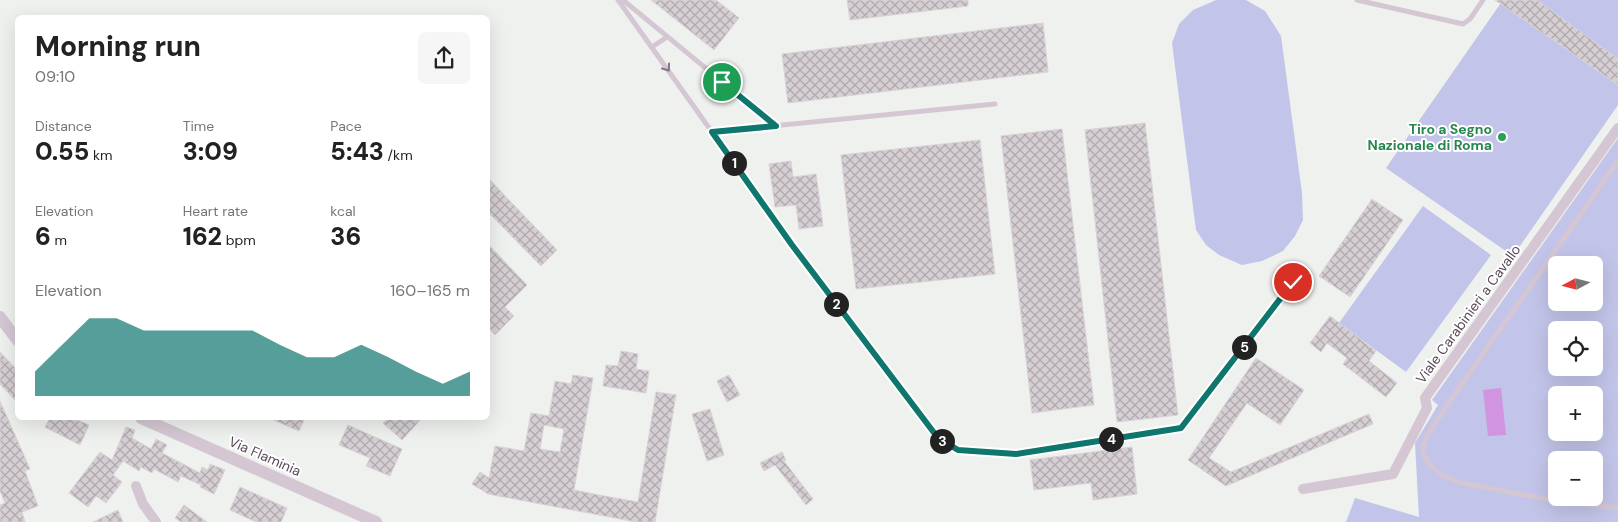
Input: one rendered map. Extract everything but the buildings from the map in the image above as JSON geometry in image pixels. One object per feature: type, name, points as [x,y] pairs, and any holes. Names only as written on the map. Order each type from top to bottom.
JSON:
[{"type":"street","name":"Viale Carabinieri a Cavallo","points":[[1303,489],[1393,474],[1427,408],[1425,398],[1618,128]]},
{"type":"street","points":[[0,318],[15,337]]},
{"type":"street","name":"Via Flaminia","points":[[146,420],[376,522]]},
{"type":"street","points":[[136,486],[143,504],[156,522]]},
{"type":"lane","points":[[618,0],[792,245],[938,438],[958,450],[1016,454],[1181,428],[1293,282]]},
{"type":"lane","points":[[623,0],[776,126]]},
{"type":"lane","points":[[1357,0],[1463,24],[1470,19],[1483,0]]},
{"type":"lane","points":[[652,47],[667,37]]},
{"type":"lane","points":[[712,132],[995,104]]},
{"type":"lane","points":[[1618,161],[1452,398],[1426,437],[1423,452],[1428,463],[1441,475],[1462,482],[1557,501],[1618,508]]},
{"type":"shaded area","points":[[1216,0],[1246,0],[1265,11],[1281,36],[1302,193],[1303,220],[1295,236],[1283,251],[1262,261],[1242,265],[1219,255],[1206,245],[1196,230],[1172,43],[1179,24],[1193,10]]},
{"type":"shaded area","name":"Tiro a Segno Nazionale di Roma","points":[[1503,0],[1618,0],[1618,105],[1513,256],[1386,168]]},
{"type":"shaded area","points":[[1618,138],[1618,522],[1346,522],[1355,498],[1419,517],[1415,443],[1438,405],[1432,400]]},
{"type":"shaded area","points":[[1423,206],[1491,255],[1406,372],[1339,323]]},
{"type":"shaded area","points":[[1501,388],[1506,435],[1488,436],[1483,390]]},
{"type":"place","name":"Tiro a Segno Nazionale di Roma","points":[[1502,137]]},
{"type":"route","points":[[722,82],[776,126],[712,132],[792,245],[938,438],[958,450],[1016,454],[1181,428],[1293,282]]}]
